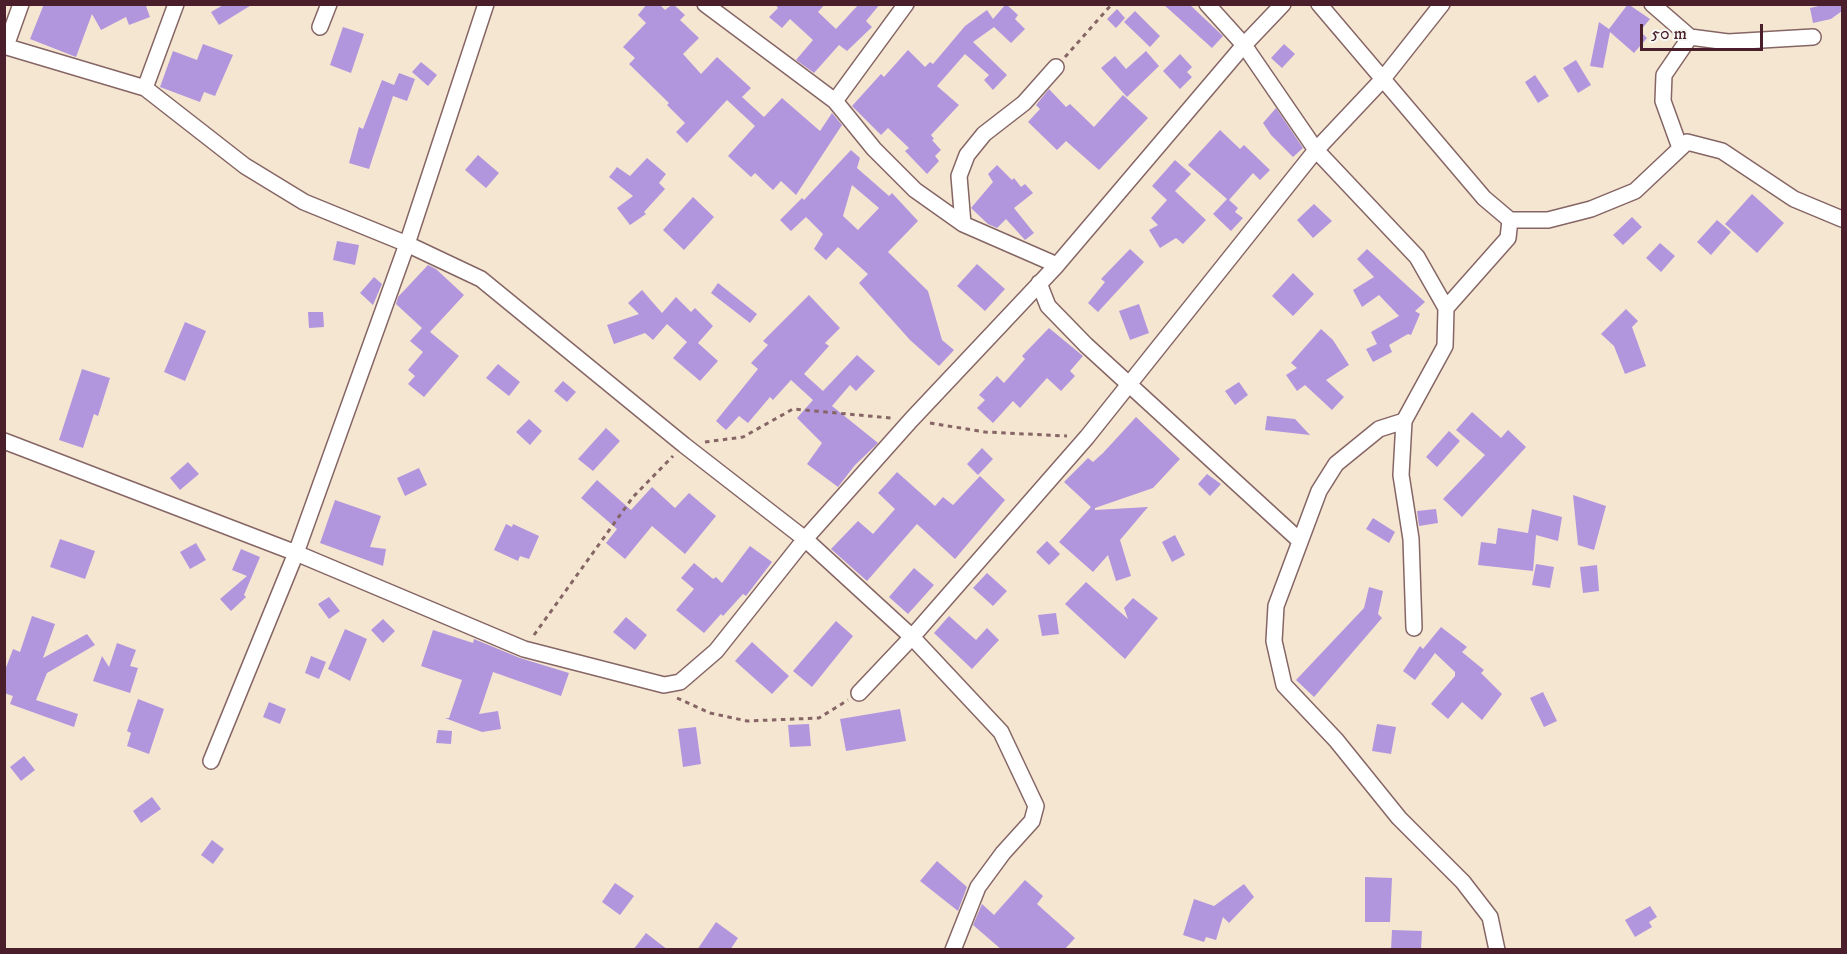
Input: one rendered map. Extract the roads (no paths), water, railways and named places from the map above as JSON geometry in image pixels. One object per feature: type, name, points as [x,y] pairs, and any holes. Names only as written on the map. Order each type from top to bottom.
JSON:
[{"type":"street","points":[[21,4],[5,46],[145,88],[245,166],[304,202],[407,244],[481,279],[684,445],[805,539],[912,637],[1001,732],[1036,806],[1032,821],[1003,853],[978,887],[953,950]]},
{"type":"street","points":[[145,88],[176,4]]},
{"type":"street","points":[[320,27],[329,4]]},
{"type":"street","points":[[211,761],[296,553],[407,244],[486,4]]},
{"type":"street","points":[[705,4],[835,101],[874,149],[915,190],[963,224],[1057,265]]},
{"type":"street","points":[[835,101],[906,4]]},
{"type":"street","points":[[1207,4],[1244,45],[1316,150],[1417,257],[1446,308],[1444,346],[1404,421],[1401,475],[1411,539],[1414,628]]},
{"type":"street","points":[[4,441],[296,553],[524,649],[664,685],[680,682],[716,651],[805,539],[911,420],[1057,265],[1244,45],[1283,4]]},
{"type":"street","points":[[1319,4],[1484,198],[1510,220],[1548,220],[1591,209],[1635,191],[1687,142],[1722,151],[1794,199],[1842,219]]},
{"type":"street","points":[[859,693],[912,637],[1087,437],[1316,150],[1382,80],[1442,4]]},
{"type":"street","points":[[1652,4],[1690,37],[1728,42],[1813,37]]},
{"type":"street","points":[[1680,148],[1663,101],[1664,75],[1690,37]]},
{"type":"street","points":[[963,224],[959,176],[967,155],[984,134],[1024,103],[1056,67]]},
{"type":"street","points":[[1446,308],[1508,238],[1510,220]]},
{"type":"street","points":[[1039,284],[1048,306],[1299,540]]},
{"type":"street","points":[[1404,421],[1379,429],[1336,464],[1319,491],[1276,606],[1274,641],[1284,685],[1336,740],[1399,818],[1463,882],[1490,917],[1497,950]]}]
